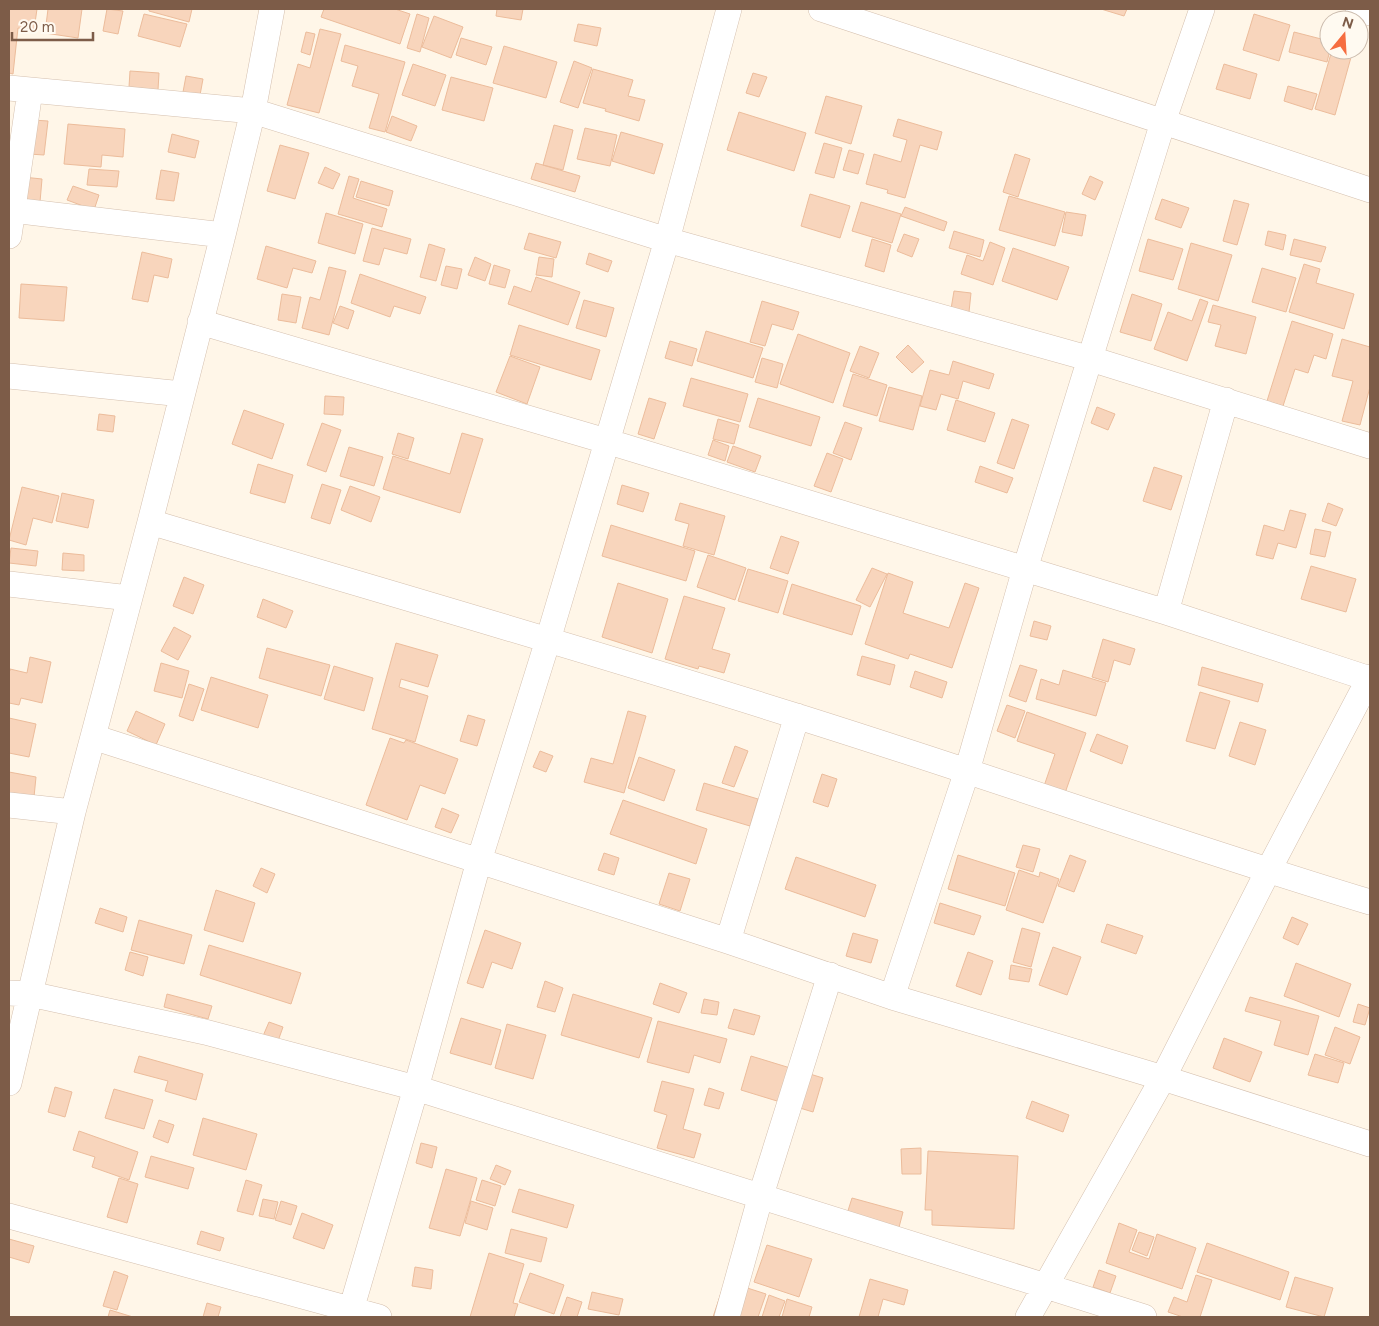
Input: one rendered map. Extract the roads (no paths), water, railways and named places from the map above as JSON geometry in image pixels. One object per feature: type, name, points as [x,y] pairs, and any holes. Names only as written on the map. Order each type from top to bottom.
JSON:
[{"type":"street","points":[[9,1083],[19,994],[73,812],[150,522],[253,111],[272,9]]},
{"type":"street","points":[[351,1313],[479,862],[548,640],[667,240],[730,9]]},
{"type":"street","points":[[821,9],[1370,190]]},
{"type":"street","points":[[892,997],[967,771],[1025,569],[1163,122],[1202,9]]},
{"type":"street","points":[[1358,9],[1370,13]]},
{"type":"street","points":[[9,236],[20,90],[253,111],[667,240],[1091,359],[1370,446]]},
{"type":"street","points":[[12,210],[223,235]]},
{"type":"street","points":[[200,322],[606,441],[1166,612],[1370,678],[1268,871],[1163,1078],[1028,1317]]},
{"type":"street","points":[[9,376],[182,394]]},
{"type":"street","points":[[1166,612],[1226,400]]},
{"type":"street","points":[[150,522],[797,716],[1268,871],[1370,902]]},
{"type":"street","points":[[9,584],[129,598]]},
{"type":"street","points":[[728,941],[797,716]]},
{"type":"street","points":[[93,737],[728,941],[892,997],[1163,1078],[1370,1144]]},
{"type":"street","points":[[9,805],[73,812]]},
{"type":"street","points":[[727,1317],[761,1195],[830,975]]},
{"type":"street","points":[[19,994],[205,1032],[416,1088],[1144,1317]]},
{"type":"street","points":[[9,1216],[351,1313],[379,1317]]}]
